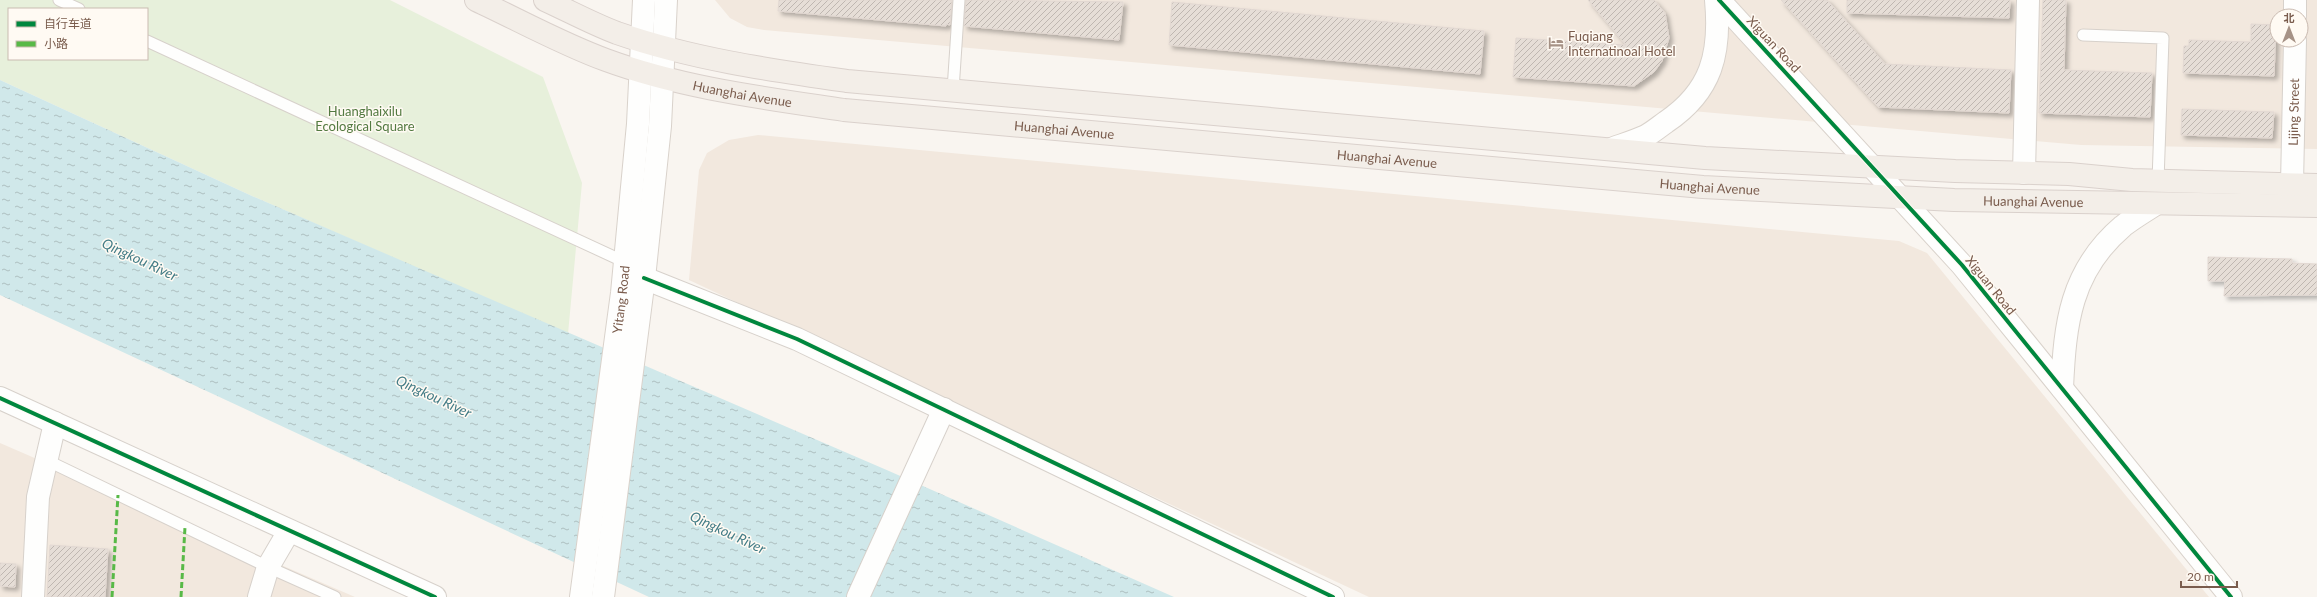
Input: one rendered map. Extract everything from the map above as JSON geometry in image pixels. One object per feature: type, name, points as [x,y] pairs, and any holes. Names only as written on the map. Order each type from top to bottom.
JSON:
[{"type":"main road","name":"Huanghai Avenue","points":[[476,0],[591,54],[640,71],[754,97],[844,110],[1703,187],[1901,198],[2068,204],[2317,206]]},
{"type":"main road","name":"Huanghai Avenue","points":[[545,0],[603,27],[664,47],[759,68],[847,81],[1705,158],[1873,168],[2024,173],[2158,181],[2317,185]]},
{"type":"street","name":"Yitang Road","points":[[603,597],[632,297],[625,262],[644,0]]},
{"type":"street","name":"Yitang Road","points":[[581,597],[632,297],[644,278],[660,126],[666,0]]},
{"type":"street","points":[[1611,149],[1646,136],[1673,117],[1696,97],[1709,73],[1716,49],[1718,27],[1716,0]]},
{"type":"street","name":"Xiguan Road","points":[[1719,0],[1962,265],[2232,597]]},
{"type":"street","points":[[2024,173],[2028,0]]},
{"type":"street","name":"Lijing Street","points":[[2292,184],[2295,48]]},
{"type":"street","points":[[2062,388],[2064,341],[2069,314],[2081,278],[2100,250],[2123,226],[2156,204]]},
{"type":"street","points":[[644,278],[797,339],[1333,597]]},
{"type":"street","points":[[0,398],[435,597]]},
{"type":"street","points":[[858,597],[944,409]]},
{"type":"street","points":[[33,597],[38,497],[55,423]]},
{"type":"street","points":[[259,597],[268,568],[289,530]]},
{"type":"lane","points":[[60,0],[77,8]]},
{"type":"lane","points":[[953,90],[959,0]]},
{"type":"lane","points":[[2083,35],[2163,38],[2158,181]]},
{"type":"lane","points":[[148,41],[625,262]]},
{"type":"lane","points":[[46,460],[268,568],[335,597]]},
{"type":"shaded area","points":[[715,0],[2317,0],[2317,149],[2081,145],[764,30],[747,27],[730,18]]},
{"type":"shaded area","points":[[758,135],[1899,241],[1927,253],[2209,597],[1369,597],[689,280],[699,170],[707,153],[729,140]]},
{"type":"shaded area","points":[[0,443],[355,597],[0,597]]},
{"type":"green space","name":"Huanghaixilu Ecological Square","points":[[0,0],[390,0],[543,77],[582,183],[568,334],[252,196],[0,80]]},
{"type":"water","name":"Qingkou River","points":[[0,80],[252,196],[889,471],[1174,597],[649,597],[0,295]]},
{"type":"building","points":[[779,0],[952,0],[950,25],[946,24],[946,26],[778,11]]},
{"type":"building","points":[[966,0],[1123,2],[1119,40],[964,26]]},
{"type":"building","name":"Fuqiang Internatinoal Hotel","points":[[1588,0],[1654,0],[1665,13],[1669,38],[1662,61],[1654,72],[1634,86],[1513,77],[1516,38],[1626,45]]},
{"type":"building","points":[[1781,0],[1827,0],[1885,64],[2011,70],[2009,113],[1878,107]]},
{"type":"building","points":[[1847,0],[2010,0],[2009,18],[1847,13]]},
{"type":"building","points":[[2043,0],[2066,0],[2064,70],[2152,73],[2150,117],[2039,113]]},
{"type":"building","points":[[1172,2],[1484,31],[1480,74],[1169,45]]},
{"type":"building","points":[[2251,24],[2269,25],[2269,48],[2275,48],[2274,76],[2183,73],[2184,46],[2189,46],[2189,40],[2251,42]]},
{"type":"building","points":[[2182,109],[2274,112],[2272,138],[2181,135]]},
{"type":"building","points":[[2208,257],[2292,259],[2292,263],[2317,264],[2317,295],[2224,296],[2225,281],[2208,281]]},
{"type":"building","points":[[50,545],[108,549],[105,597],[47,597]]},
{"type":"building","points":[[0,563],[16,564],[15,587],[0,586]]},
{"type":"marked path","points":[[112,597],[118,495]]},
{"type":"marked path","points":[[181,597],[185,527]]},
{"type":"cycle path","points":[[1719,0],[1962,265],[2231,597]]},
{"type":"cycle path","points":[[644,278],[797,339],[1333,597]]},
{"type":"cycle path","points":[[0,398],[435,597]]},
{"type":"place","name":"Fuqiang Internatinoal Hotel","points":[[1556,43]]}]
